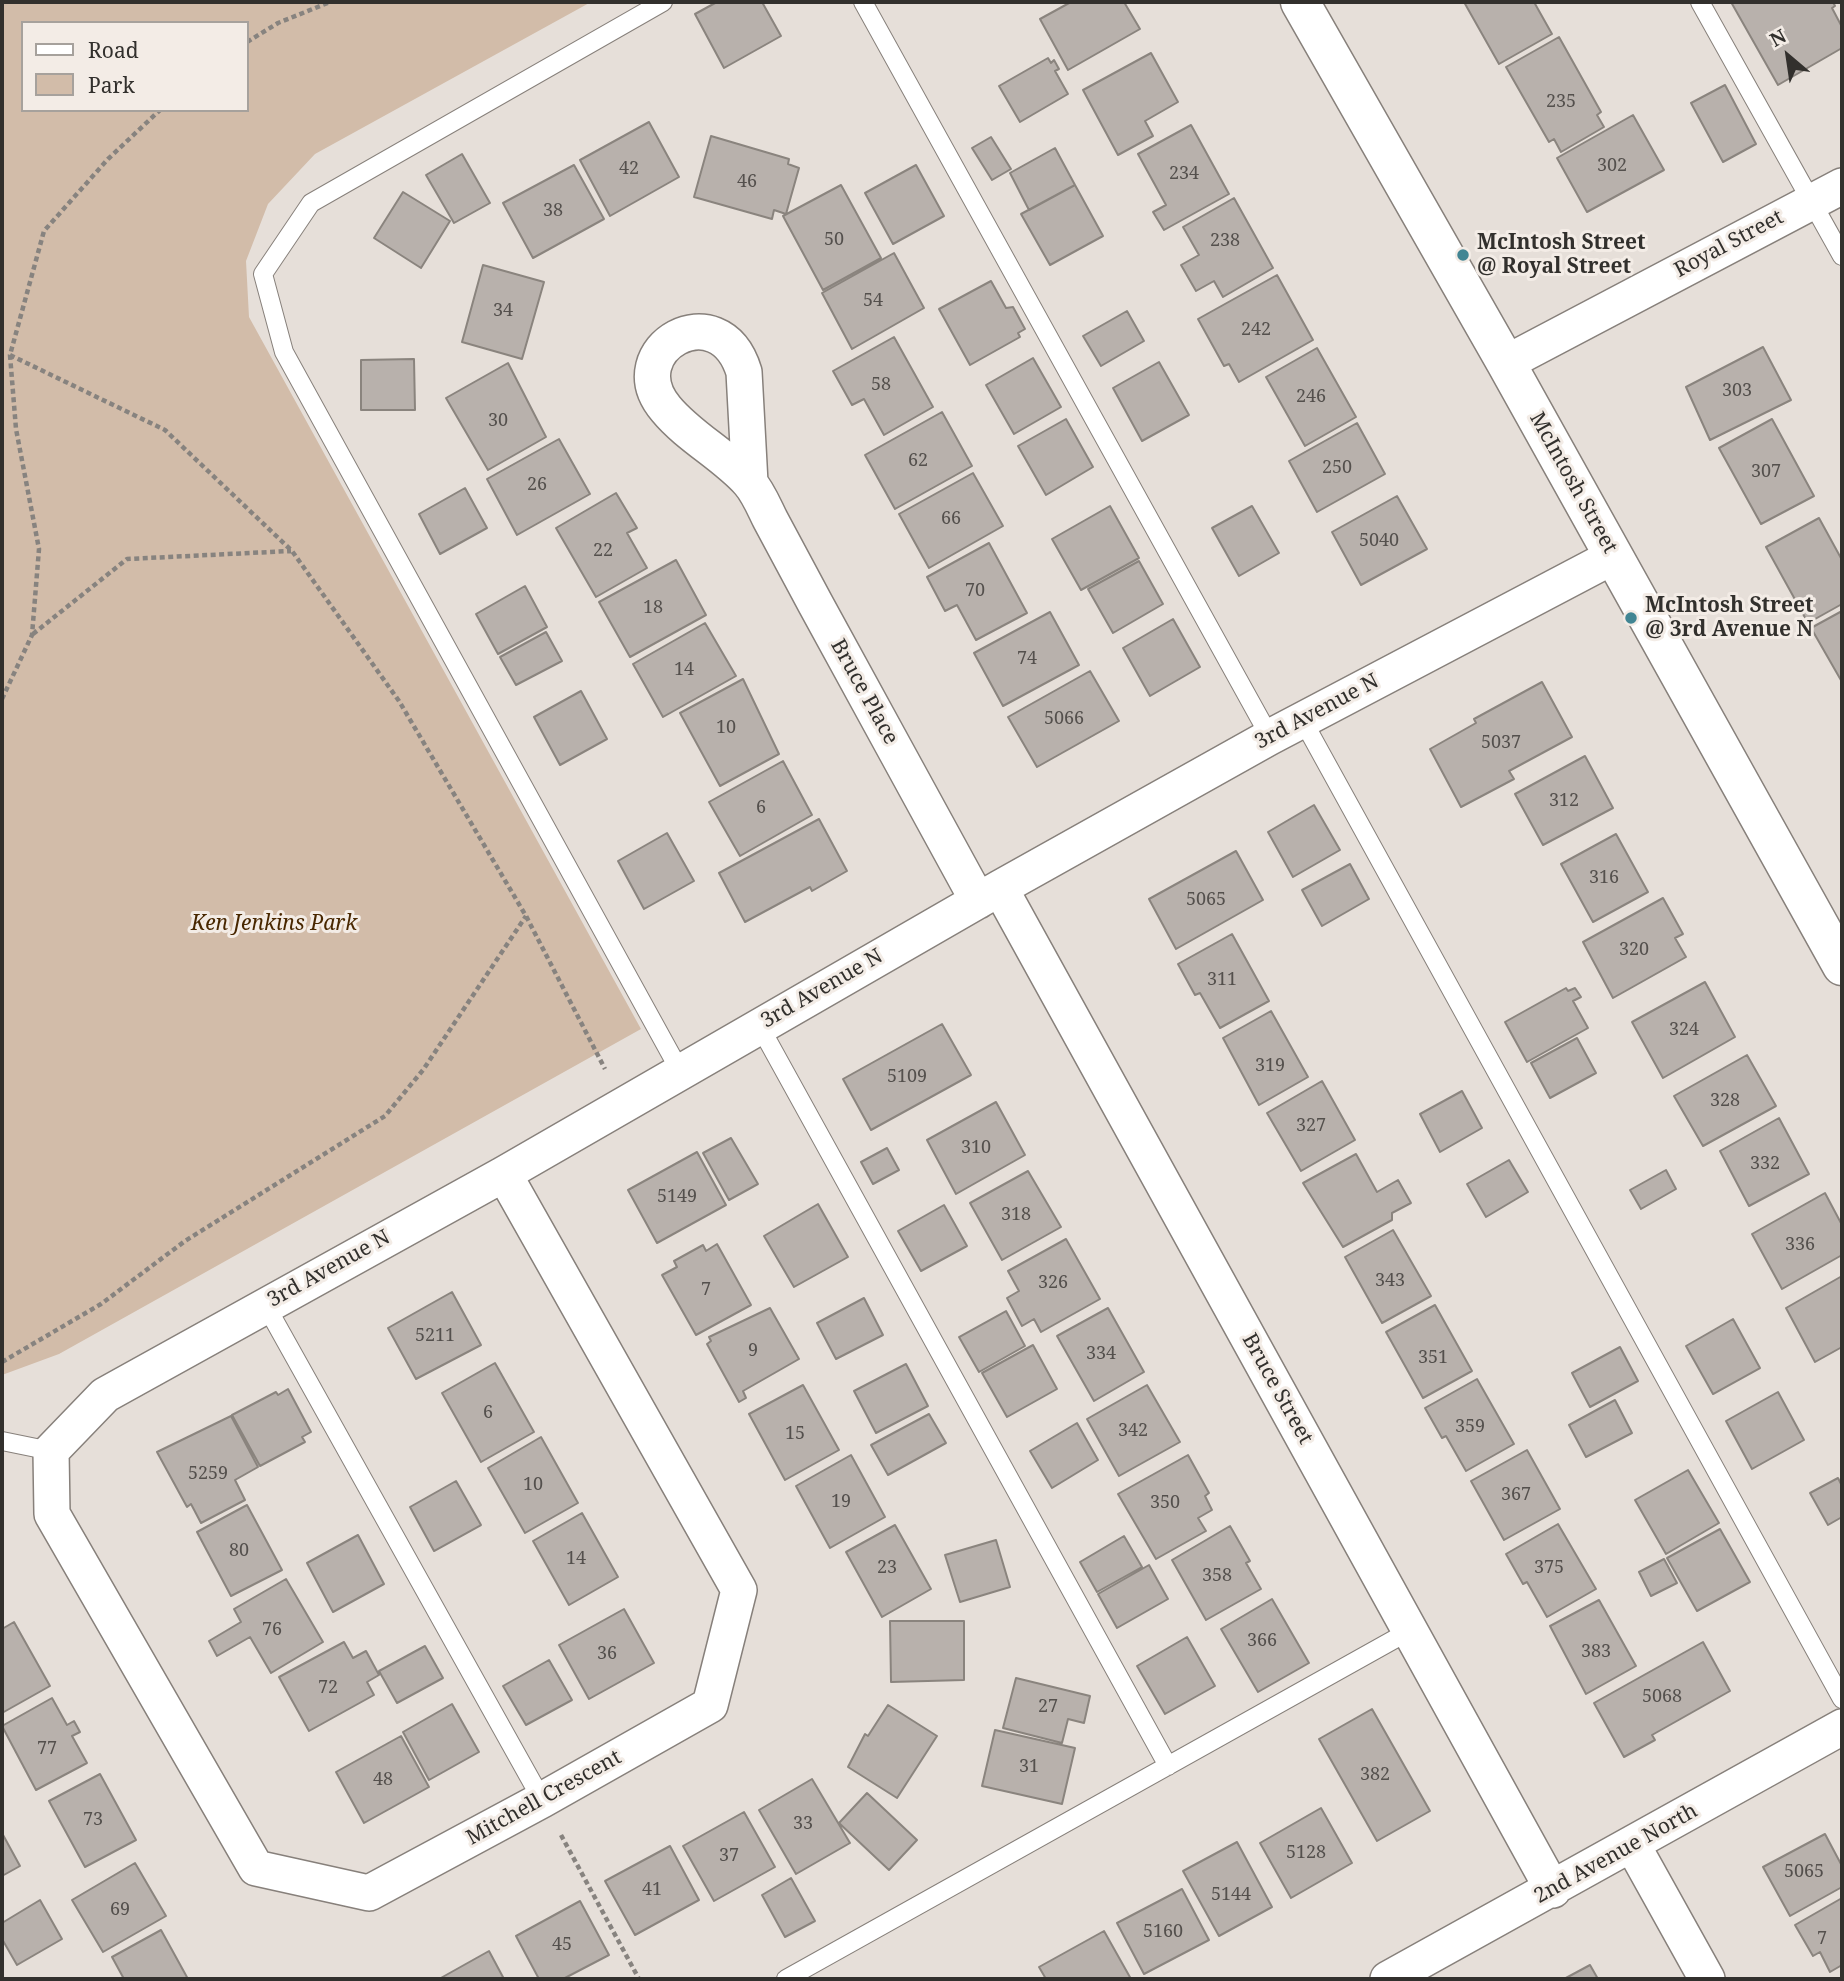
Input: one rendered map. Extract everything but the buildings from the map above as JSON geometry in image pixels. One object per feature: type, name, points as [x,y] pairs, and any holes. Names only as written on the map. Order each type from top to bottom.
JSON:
[{"type":"street","name":"McIntosh Street","points":[[1300,2],[1506,363],[1842,966]]},
{"type":"street","name":"Royal Street","points":[[1506,363],[1827,194]]},
{"type":"street","name":"Bruce Place","points":[[750,483],[989,894]]},
{"type":"street","name":"3rd Avenue N","points":[[51,1451],[105,1395],[504,1174],[759,1025],[1302,719],[1614,556]]},
{"type":"street","name":"Bruce Street","points":[[989,894],[1411,1630],[1553,1890]]},
{"type":"street","name":"Mitchell Crescent","points":[[51,1451],[52,1514],[256,1868],[369,1893],[710,1705],[738,1590],[504,1174]]},
{"type":"street","name":"2nd Avenue North","points":[[1398,1977],[1842,1727]]},
{"type":"street","points":[[1633,1846],[1707,1979]]},
{"type":"lane","points":[[663,2],[312,203],[263,274],[284,352],[680,1071]]},
{"type":"lane","points":[[863,2],[1270,737]]},
{"type":"lane","points":[[1700,2],[1827,194],[1842,256]]},
{"type":"lane","points":[[1302,719],[1842,1699]]},
{"type":"lane","points":[[759,1025],[1168,1766]]},
{"type":"lane","points":[[265,1304],[542,1800]]},
{"type":"lane","points":[[2,1441],[51,1451]]},
{"type":"lane","points":[[786,1979],[1411,1630]]},
{"type":"path","points":[[248,41],[278,23],[330,2]]},
{"type":"path","points":[[2,699],[32,635],[39,549],[16,429],[10,355],[44,231],[108,159],[158,112]]},
{"type":"path","points":[[10,355],[165,430],[292,551],[399,701],[526,916],[623,1104]]},
{"type":"path","points":[[32,635],[127,559],[292,551]]},
{"type":"path","points":[[2,1362],[101,1304],[185,1241],[385,1116],[424,1070],[526,916]]},
{"type":"path","points":[[542,1800],[639,1979]]},
{"type":"green space","name":"Ken Jenkins Park","points":[[2,2],[591,2],[315,154],[268,204],[246,261],[249,317],[641,1029],[59,1354],[2,1375]]},
{"type":"place","name":"McIntosh Street @ Royal Street","points":[[1463,255]]},
{"type":"place","name":"McIntosh Street @ 3rd Avenue N","points":[[1631,618]]}]
